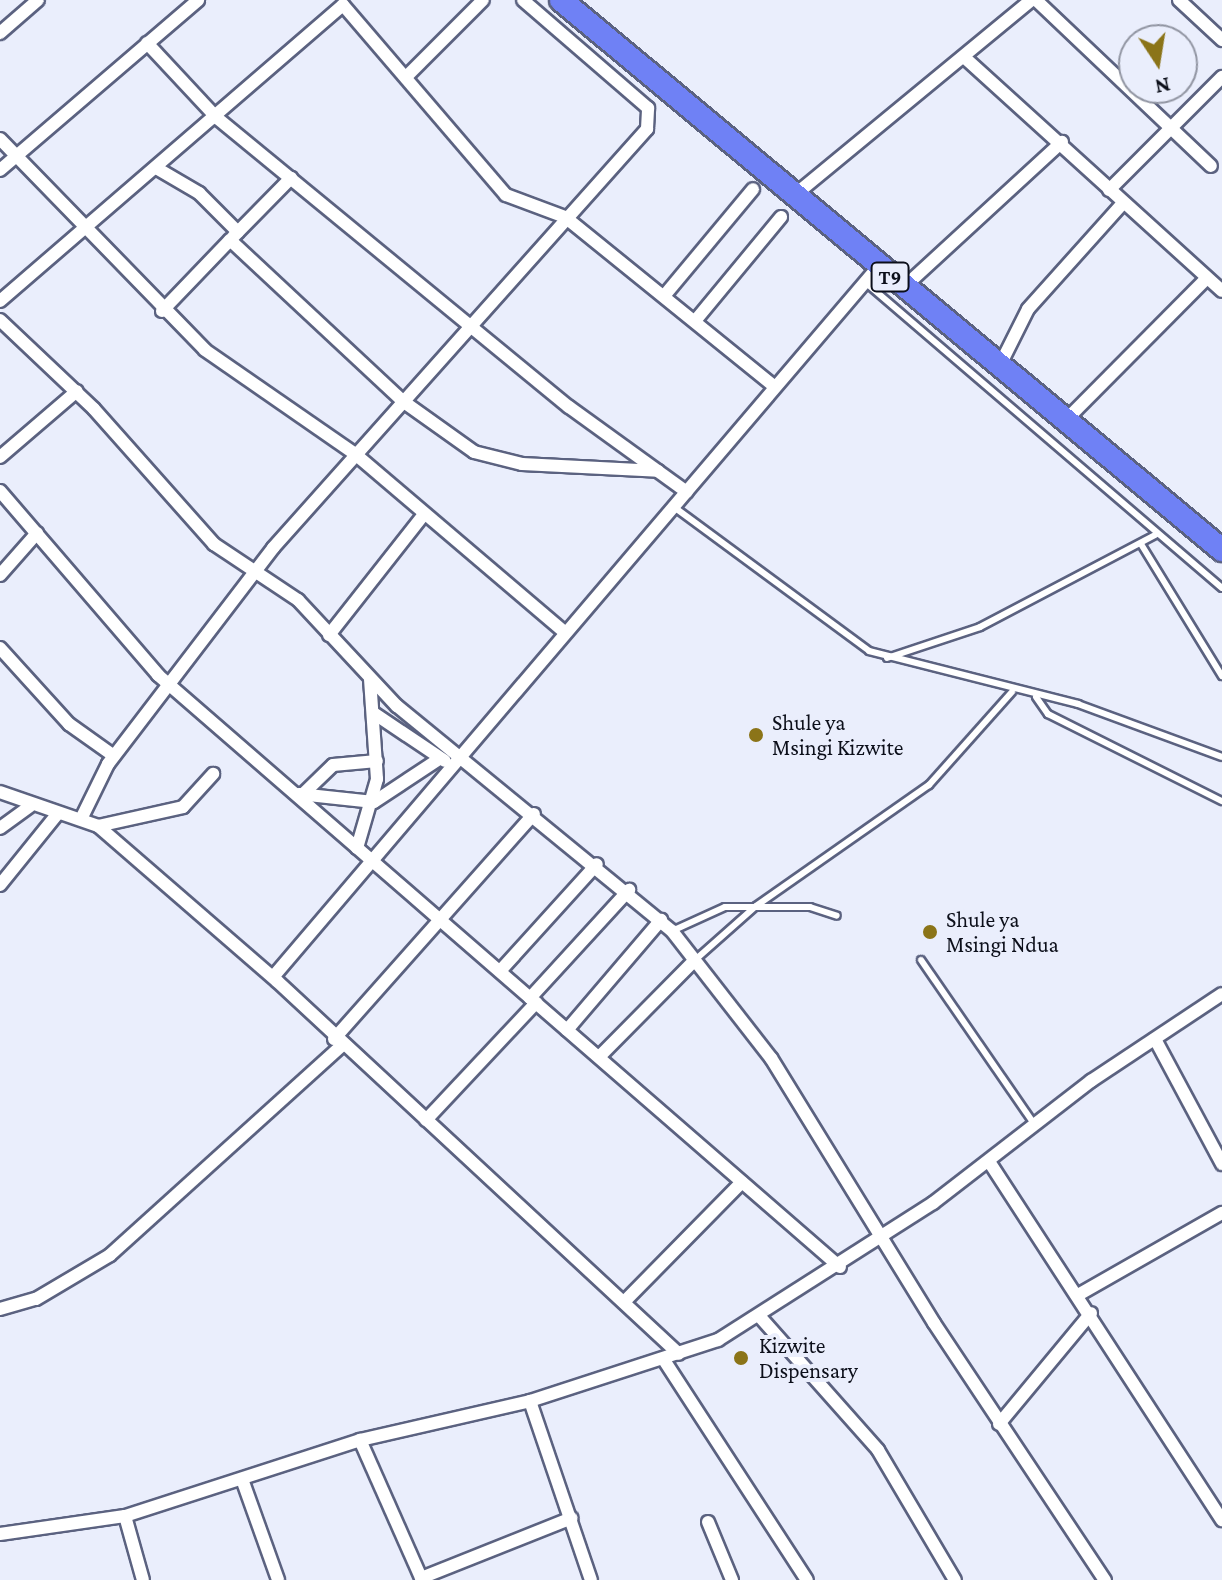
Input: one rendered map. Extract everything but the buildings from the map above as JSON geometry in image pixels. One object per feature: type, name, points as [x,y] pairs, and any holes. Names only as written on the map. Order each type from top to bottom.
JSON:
[{"type":"highway","name":"T9","points":[[561,0],[796,194],[872,275],[903,288],[1001,363],[1066,420],[1219,541]]},
{"type":"street","points":[[0,33],[38,0]]},
{"type":"street","points":[[0,170],[198,0]]},
{"type":"street","points":[[407,76],[483,0]]},
{"type":"street","points":[[83,815],[114,756],[256,571],[354,453],[404,402],[467,323],[651,119],[648,108],[523,0]]},
{"type":"street","points":[[796,194],[1034,0],[1170,124],[1211,166]]},
{"type":"street","points":[[1179,0],[1222,40]]},
{"type":"street","points":[[0,301],[158,169],[346,2],[506,195],[565,217],[775,387]]},
{"type":"street","points":[[147,43],[217,118],[467,323],[687,492]]},
{"type":"street","points":[[964,57],[1062,142],[1109,190],[1222,291]]},
{"type":"street","points":[[1109,190],[1170,124],[1222,77]]},
{"type":"street","points":[[0,139],[84,232],[162,311],[231,369],[354,453],[422,517],[563,631]]},
{"type":"street","points":[[903,288],[1062,142]]},
{"type":"street","points":[[158,169],[199,193],[234,236],[404,402],[495,460],[658,471]]},
{"type":"street","points":[[162,311],[291,178]]},
{"type":"street","points":[[664,296],[753,189]]},
{"type":"street","points":[[1001,363],[1028,309],[1123,203]]},
{"type":"street","points":[[695,321],[781,217]]},
{"type":"street","points":[[273,977],[450,759],[687,492],[872,275]]},
{"type":"street","points":[[1066,420],[1207,278]]},
{"type":"street","points":[[0,320],[77,391],[169,500],[256,571],[298,600],[450,759]]},
{"type":"street","points":[[0,457],[77,391]]},
{"type":"street","points":[[0,491],[170,685],[840,1267]]},
{"type":"street","points":[[329,635],[422,517]]},
{"type":"street","points":[[0,575],[37,533]]},
{"type":"street","points":[[0,648],[69,724],[114,756]]},
{"type":"street","points":[[357,848],[374,802],[377,761],[370,678]]},
{"type":"street","points":[[375,714],[534,814],[629,890],[672,931],[771,1058],[883,1233],[999,1424],[1105,1580]]},
{"type":"street","points":[[299,794],[374,802],[450,759]]},
{"type":"street","points":[[299,794],[333,765],[377,761]]},
{"type":"street","points":[[98,826],[183,807],[213,774]]},
{"type":"street","points":[[0,792],[30,806],[83,815],[98,826],[273,977],[338,1043],[426,1120],[679,1354]]},
{"type":"street","points":[[0,828],[30,806]]},
{"type":"street","points":[[0,885],[58,813]]},
{"type":"street","points":[[0,1309],[36,1299],[110,1255],[338,1043],[440,920],[534,814]]},
{"type":"street","points":[[500,971],[597,864]]},
{"type":"street","points":[[426,1120],[629,890]]},
{"type":"street","points":[[567,1030],[661,920]]},
{"type":"street","points":[[599,1057],[695,960]]},
{"type":"street","points":[[0,1534],[125,1516],[243,1482],[360,1440],[530,1401],[664,1360],[761,1318],[990,1163],[1035,1125],[1222,994]]},
{"type":"street","points":[[1155,1039],[1222,1164]]},
{"type":"street","points":[[990,1163],[1091,1313],[1222,1520]]},
{"type":"street","points":[[624,1302],[742,1182]]},
{"type":"street","points":[[1078,1295],[1222,1213]]},
{"type":"street","points":[[999,1424],[1091,1313]]},
{"type":"street","points":[[761,1318],[878,1450],[952,1579]]},
{"type":"street","points":[[664,1360],[807,1580]]},
{"type":"street","points":[[530,1401],[591,1580]]},
{"type":"street","points":[[360,1440],[422,1579],[572,1518]]},
{"type":"street","points":[[243,1482],[278,1580]]},
{"type":"street","points":[[125,1516],[143,1580]]},
{"type":"street","points":[[708,1522],[732,1580]]},
{"type":"lane","points":[[872,275],[1155,535],[1222,588]]},
{"type":"lane","points":[[673,507],[853,643],[887,658],[1012,692],[1093,708],[1222,757]]},
{"type":"lane","points":[[887,658],[980,627],[1155,535]]},
{"type":"lane","points":[[1141,544],[1222,676]]},
{"type":"lane","points":[[695,960],[756,906],[929,785],[1012,692]]},
{"type":"lane","points":[[1036,697],[1048,714],[1222,801]]},
{"type":"lane","points":[[672,931],[701,912],[756,906],[810,907],[837,916]]},
{"type":"lane","points":[[921,960],[1035,1125]]},
{"type":"place","name":"Shule ya Msingi Kizwite","points":[[756,735]]},
{"type":"place","name":"Shule ya Msingi Ndua","points":[[930,932]]},
{"type":"place","name":"Kizwite Dispensary","points":[[741,1358]]}]
